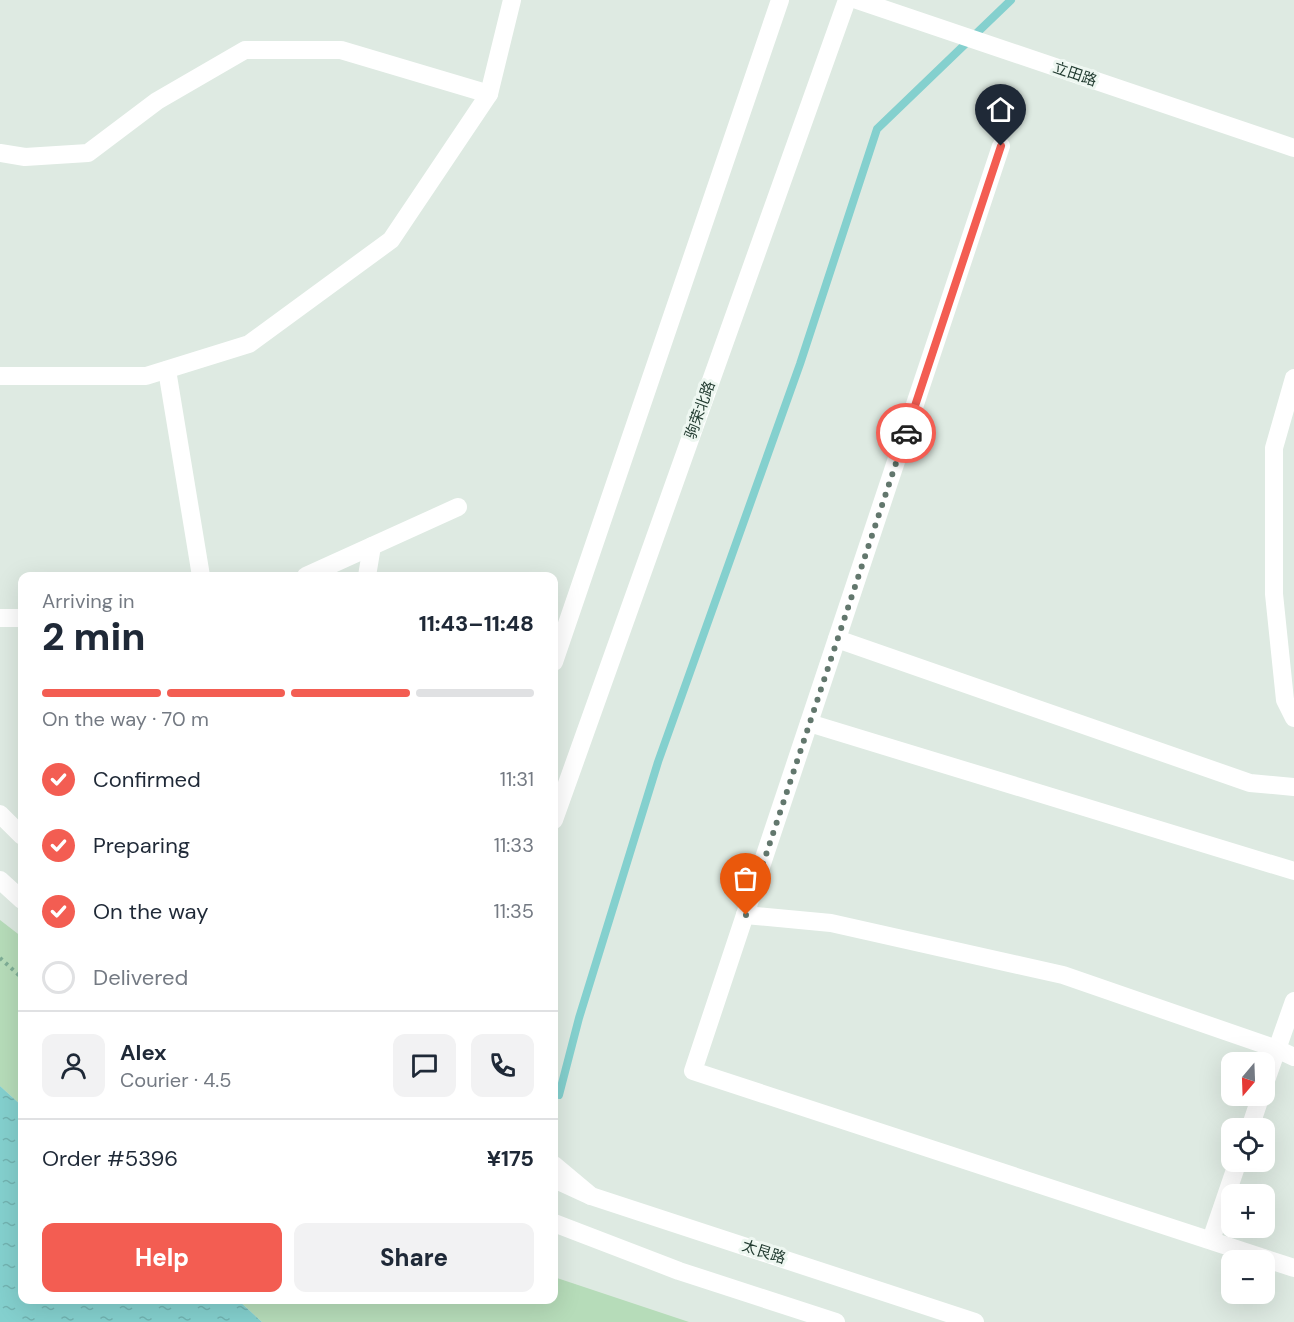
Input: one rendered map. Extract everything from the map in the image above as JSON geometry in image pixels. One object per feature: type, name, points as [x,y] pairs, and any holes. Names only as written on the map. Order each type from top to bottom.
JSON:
[{"type":"street","points":[[0,376],[146,376],[249,344],[391,240],[489,94],[512,0]]},
{"type":"street","points":[[558,650],[780,0]]},
{"type":"street","name":"驹荣北路","points":[[558,809],[847,0]]},
{"type":"street","name":"立田路","points":[[856,0],[1294,148]]},
{"type":"street","points":[[0,153],[25,157],[88,153],[157,101],[245,50],[341,50],[489,94]]},
{"type":"street","points":[[1001,146],[693,1071],[1294,1268]]},
{"type":"street","points":[[166,370],[200,572]]},
{"type":"street","points":[[1294,378],[1274,448],[1274,594],[1285,700],[1294,718]]},
{"type":"street","points":[[315,572],[458,507]]},
{"type":"street","points":[[368,572],[372,546]]},
{"type":"street","points":[[0,618],[18,618]]},
{"type":"street","points":[[837,639],[1250,783],[1294,787]]},
{"type":"street","points":[[809,723],[1294,871]]},
{"type":"street","points":[[0,814],[18,832]]},
{"type":"street","points":[[0,880],[18,896]]},
{"type":"street","points":[[746,915],[831,923],[1063,975],[1277,1049],[1294,1057]]},
{"type":"street","points":[[1275,1055],[1294,1001]]},
{"type":"street","points":[[558,1168],[591,1196]]},
{"type":"street","points":[[1210,1240],[1234,1172]]},
{"type":"street","name":"太艮路","points":[[558,1181],[591,1196],[975,1322]]},
{"type":"street","points":[[558,1225],[679,1271],[836,1322]]},
{"type":"path","points":[[0,958],[18,974]]},
{"type":"green space","points":[[0,920],[18,934],[18,1102],[0,1086]]},
{"type":"green space","points":[[558,1278],[689,1322],[262,1322],[242,1304],[558,1304]]},
{"type":"water","points":[[0,1086],[18,1102],[18,1304],[242,1304],[262,1322],[0,1322]]},
{"type":"waterway","points":[[559,1095],[579,1018],[658,762],[800,364],[877,129],[1011,0]]},
{"type":"way so far","points":[[746,915],[906,433]]},
{"type":"route","points":[[906,433],[1001,146]]}]
